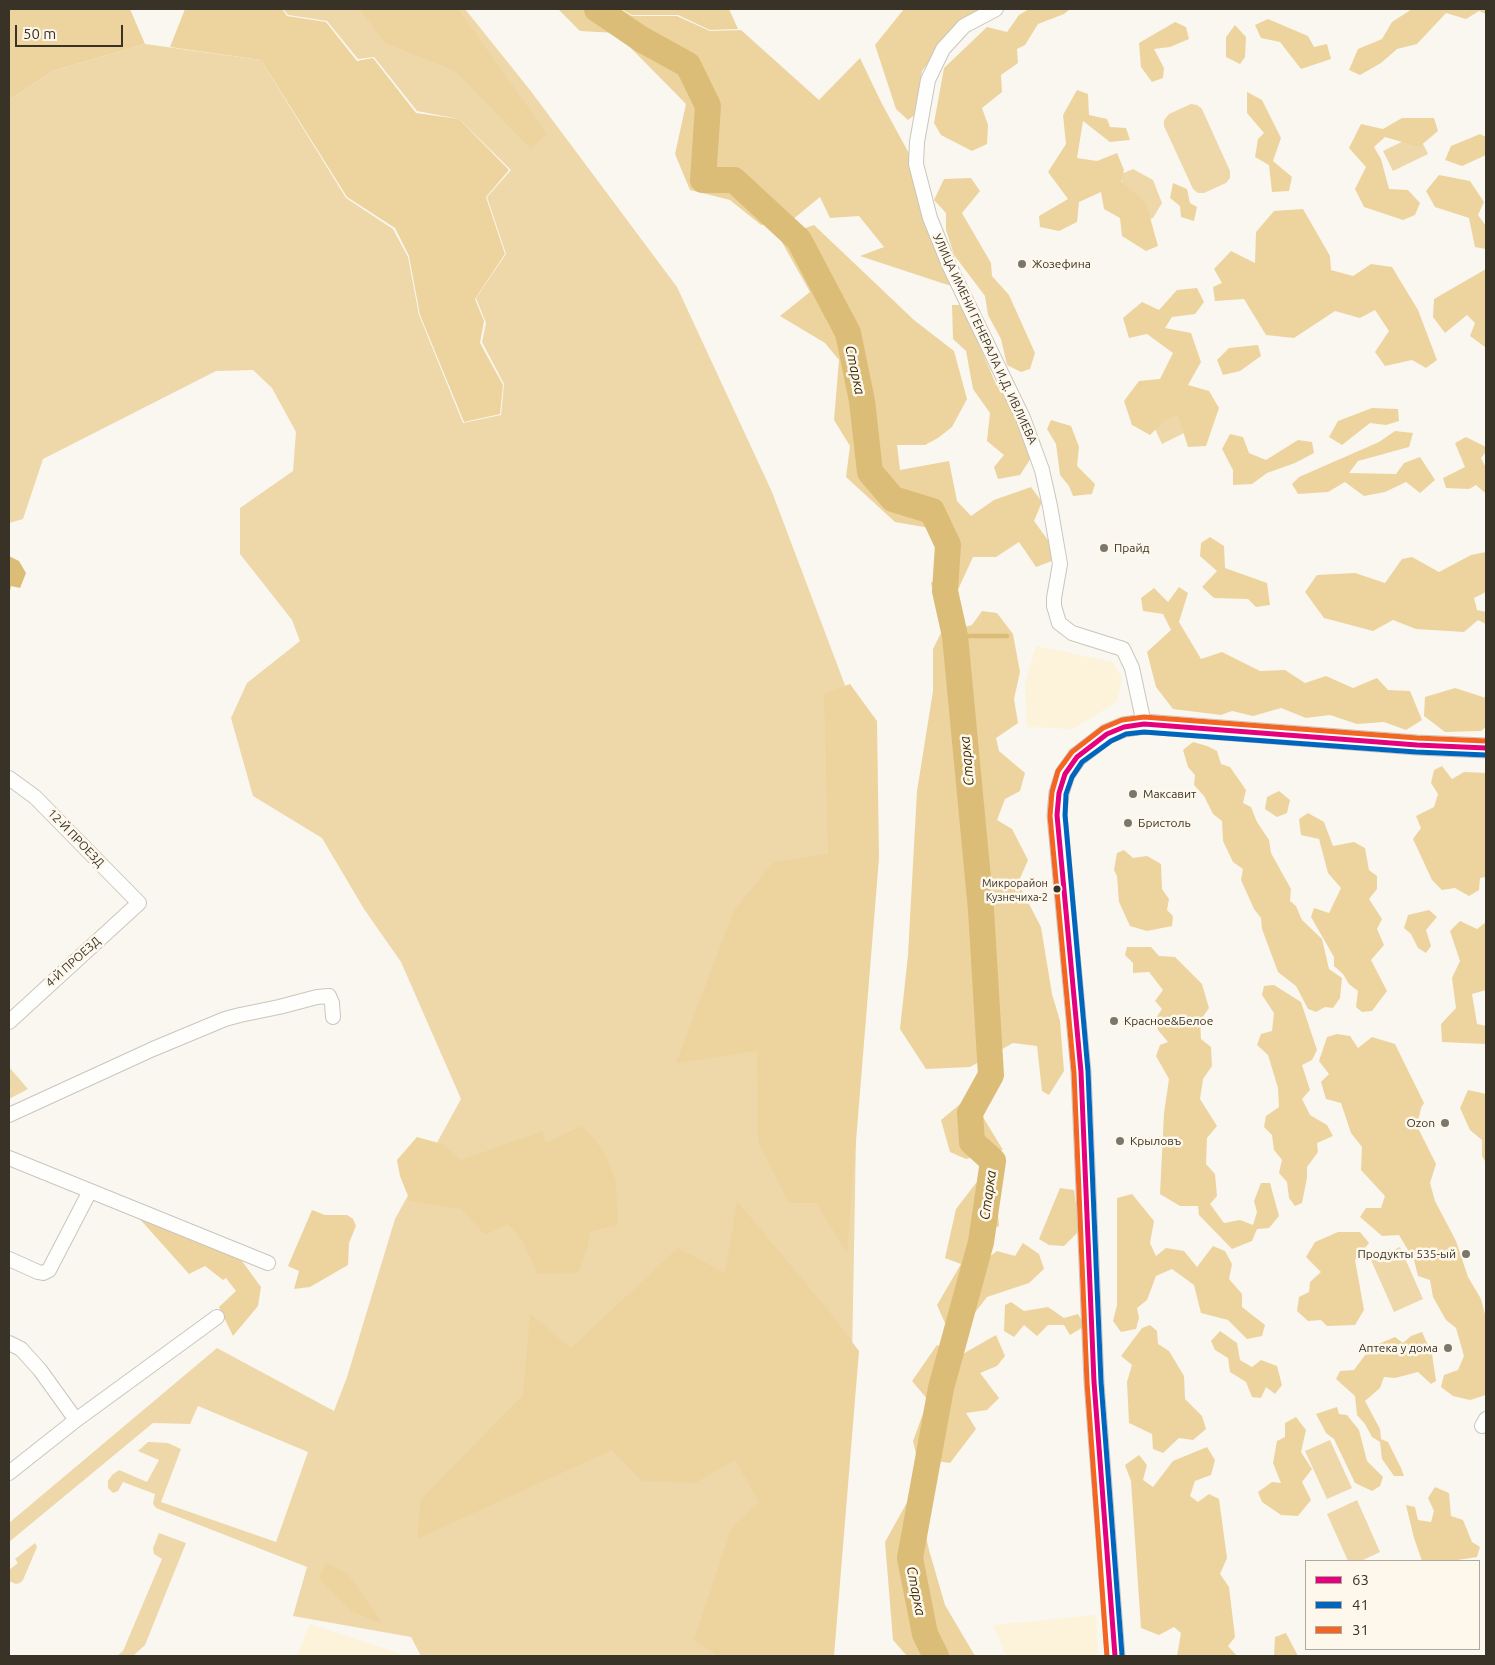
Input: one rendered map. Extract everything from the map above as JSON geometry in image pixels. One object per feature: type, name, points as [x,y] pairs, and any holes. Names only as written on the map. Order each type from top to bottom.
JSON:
[{"type":"street","name":"УЛИЦА ИМЕНИ ГЕНЕРАЛА И.Д. ИВЛИЕВА","points":[[996,9],[964,26],[943,49],[928,80],[917,142],[916,164],[930,218],[949,265],[1023,418],[1042,470],[1060,564],[1054,598],[1054,606],[1059,623],[1072,633],[1123,649],[1132,668],[1144,724]]},
{"type":"street","points":[[1115,1656],[1094,1382],[1081,1072],[1057,815],[1065,774],[1077,757],[1107,734],[1124,727],[1144,724],[1417,745],[1486,748]]},
{"type":"street","name":"12-Й ПРОЕЗД","points":[[9,778],[35,797],[138,903]]},
{"type":"street","name":"4-Й ПРОЕЗД","points":[[9,1022],[14,1007],[138,903]]},
{"type":"street","points":[[9,1115],[153,1049],[232,1017],[317,997],[329,996],[332,1003],[333,1017]]},
{"type":"street","points":[[9,1158],[268,1263]]},
{"type":"street","points":[[9,1259],[38,1272],[43,1273],[49,1270],[90,1191]]},
{"type":"street","points":[[9,1474],[76,1420],[217,1317]]},
{"type":"street","points":[[9,1343],[21,1350],[40,1370],[76,1420]]},
{"type":"shaded area","points":[[9,9],[130,9],[145,44],[53,71],[9,100]]},
{"type":"shaded area","points":[[185,9],[282,9],[287,16],[326,22],[357,61],[373,58],[416,113],[459,119],[509,170],[486,197],[505,254],[475,299],[484,321],[480,343],[503,385],[500,414],[464,422],[420,315],[409,256],[395,228],[347,197],[261,60],[170,47]]},
{"type":"shaded area","points":[[283,9],[465,9],[530,90],[677,287],[772,492],[857,717],[857,1082],[852,1360],[822,1656],[421,1656],[411,1637],[293,1616],[307,1567],[156,1508],[153,1504],[155,1494],[123,1482],[118,1491],[113,1493],[108,1488],[108,1481],[119,1470],[147,1482],[159,1460],[138,1451],[148,1442],[168,1443],[181,1449],[161,1502],[276,1542],[308,1452],[198,1406],[190,1424],[153,1423],[9,1542],[9,1523],[217,1348],[334,1411],[347,1377],[395,1219],[461,1099],[401,962],[364,909],[322,838],[253,796],[231,718],[247,683],[300,641],[292,620],[240,554],[240,508],[293,471],[296,432],[272,388],[253,370],[216,371],[43,459],[23,519],[9,523],[9,100],[53,71],[145,44],[261,60],[346,198],[393,229],[408,257],[419,315],[463,423],[501,415],[504,384],[482,342],[486,323],[476,298],[506,254],[487,197],[511,170],[459,119],[417,111],[374,57],[358,59],[327,21],[288,15]]},
{"type":"shaded area","points":[[360,9],[458,9],[547,134],[531,149],[455,71],[385,43]]},
{"type":"shaded area","points":[[558,9],[619,9],[632,16],[677,16],[710,31],[741,30],[819,100],[860,58],[912,159],[954,287],[860,256],[884,247],[859,216],[830,218],[820,197],[792,220],[761,225],[730,200],[690,190],[675,154],[686,104],[616,33],[580,31]]},
{"type":"shaded area","points":[[621,9],[729,9],[738,29],[710,30],[678,15],[632,15]]},
{"type":"shaded area","points":[[904,9],[984,9],[940,47],[922,71],[916,114],[908,120],[896,109],[875,45]]},
{"type":"shaded area","points":[[1029,9],[1070,9],[1064,14],[1038,24],[1025,45],[1017,49],[1018,63],[1001,75],[1002,92],[982,108],[988,125],[987,144],[972,151],[941,135],[934,123],[944,68],[987,27],[1007,32],[1019,15]]},
{"type":"shaded area","points":[[1412,9],[1486,9],[1486,14],[1479,11],[1466,19],[1446,13],[1417,44],[1397,49],[1381,63],[1360,75],[1349,70],[1358,49],[1382,39],[1392,22]]},
{"type":"shaded area","points":[[1268,19],[1308,36],[1314,47],[1327,44],[1331,59],[1301,69],[1280,42],[1261,38],[1255,25]]},
{"type":"shaded area","points":[[1175,22],[1186,27],[1189,39],[1170,47],[1154,49],[1164,68],[1163,78],[1152,82],[1141,67],[1139,43]]},
{"type":"shaded area","points":[[1235,25],[1246,37],[1245,57],[1240,64],[1226,57],[1226,37]]},
{"type":"shaded area","points":[[1077,90],[1088,94],[1089,115],[1107,119],[1110,127],[1126,128],[1130,140],[1110,142],[1083,121],[1077,158],[1097,161],[1117,153],[1124,170],[1121,181],[1146,203],[1158,246],[1146,251],[1122,236],[1120,218],[1104,209],[1101,192],[1079,202],[1077,222],[1059,231],[1040,227],[1039,216],[1068,199],[1048,172],[1066,144],[1063,115]]},
{"type":"shaded area","points":[[1247,92],[1262,100],[1281,138],[1273,161],[1292,177],[1289,191],[1272,192],[1269,165],[1255,157],[1258,139],[1264,133],[1247,113]]},
{"type":"shaded area","points":[[1191,104],[1197,105],[1202,109],[1230,171],[1230,178],[1226,183],[1204,193],[1198,193],[1193,189],[1164,126],[1164,120],[1169,114]]},
{"type":"shaded area","points":[[1402,118],[1434,118],[1438,131],[1419,147],[1385,137],[1374,147],[1381,159],[1389,189],[1408,190],[1420,203],[1415,215],[1403,220],[1364,207],[1355,189],[1366,167],[1349,148],[1361,124],[1383,129]]},
{"type":"shaded area","points":[[1418,134],[1428,154],[1393,171],[1383,151]]},
{"type":"shaded area","points":[[1480,134],[1486,137],[1486,155],[1462,166],[1445,160],[1451,146]]},
{"type":"shaded area","points":[[1133,169],[1153,180],[1162,203],[1153,218],[1142,222],[1119,175]]},
{"type":"shaded area","points":[[1439,175],[1470,181],[1484,202],[1478,215],[1486,226],[1486,249],[1475,247],[1469,218],[1435,207],[1426,191]]},
{"type":"shaded area","points":[[971,178],[980,191],[962,213],[991,263],[992,276],[1009,295],[1035,353],[1030,369],[1021,372],[1007,365],[1001,339],[988,315],[985,296],[954,255],[946,230],[946,213],[934,200],[944,179]]},
{"type":"shaded area","points":[[1173,183],[1187,189],[1190,203],[1197,207],[1194,221],[1181,217],[1180,206],[1170,198]]},
{"type":"shaded area","points":[[1303,209],[1330,256],[1331,270],[1353,276],[1371,264],[1392,267],[1418,310],[1437,360],[1426,368],[1412,360],[1385,366],[1375,352],[1389,331],[1375,310],[1360,318],[1335,311],[1294,338],[1266,335],[1244,299],[1215,301],[1213,287],[1222,283],[1214,269],[1231,251],[1255,263],[1256,232],[1274,211]]},
{"type":"shaded area","points":[[814,225],[914,320],[954,351],[967,399],[952,427],[938,438],[925,445],[897,445],[900,470],[949,461],[957,501],[971,516],[994,500],[1031,487],[1042,502],[1034,521],[1050,543],[1052,561],[1036,567],[1019,542],[996,557],[973,557],[955,596],[934,597],[931,583],[950,559],[930,528],[895,522],[846,477],[850,446],[834,420],[839,360],[825,343],[780,316],[810,292],[779,237]]},
{"type":"shaded area","points":[[1486,269],[1485,347],[1470,336],[1475,323],[1467,315],[1445,333],[1433,317],[1434,299]]},
{"type":"shaded area","points":[[1197,288],[1204,302],[1195,314],[1172,317],[1165,328],[1191,333],[1201,362],[1188,385],[1209,391],[1219,408],[1206,446],[1188,447],[1178,415],[1165,420],[1150,435],[1132,425],[1124,401],[1139,381],[1160,379],[1173,353],[1147,334],[1129,338],[1123,318],[1142,302],[1159,310],[1177,290]]},
{"type":"shaded area","points":[[952,305],[962,305],[996,384],[1014,412],[1031,458],[1020,475],[998,479],[994,467],[1004,455],[987,441],[990,413],[973,389],[966,351],[953,339]]},
{"type":"shaded area","points":[[1258,345],[1261,356],[1240,371],[1223,375],[1217,360],[1229,348]]},
{"type":"shaded area","points":[[1173,402],[1186,432],[1162,444],[1148,414]]},
{"type":"shaded area","points":[[1372,408],[1398,409],[1399,421],[1386,425],[1370,423],[1342,445],[1329,437],[1338,421]]},
{"type":"shaded area","points":[[1051,420],[1071,426],[1079,447],[1077,466],[1095,484],[1092,494],[1073,496],[1069,486],[1060,475],[1056,444],[1047,429]]},
{"type":"shaded area","points":[[1395,431],[1413,433],[1409,447],[1358,461],[1349,473],[1396,474],[1404,463],[1420,457],[1435,480],[1420,493],[1406,482],[1385,492],[1364,496],[1345,482],[1328,492],[1298,494],[1292,484],[1299,477],[1379,442]]},
{"type":"shaded area","points":[[1230,434],[1243,437],[1249,453],[1266,460],[1298,440],[1312,442],[1314,453],[1295,463],[1267,473],[1252,484],[1233,485],[1233,470],[1222,449]]},
{"type":"shaded area","points":[[1466,437],[1486,447],[1486,452],[1481,458],[1486,468],[1486,492],[1476,485],[1469,489],[1446,488],[1443,478],[1465,467],[1455,443]]},
{"type":"shaded area","points":[[1210,537],[1224,546],[1225,568],[1267,583],[1270,605],[1256,607],[1248,599],[1214,598],[1202,587],[1217,571],[1200,556],[1201,543]]},
{"type":"shaded area","points":[[1486,552],[1486,592],[1474,598],[1477,610],[1486,612],[1486,624],[1478,620],[1464,632],[1416,629],[1393,620],[1373,631],[1324,618],[1305,592],[1317,575],[1355,573],[1385,583],[1402,559],[1412,557],[1439,572],[1471,555]]},
{"type":"shaded area","points":[[9,556],[19,561],[26,573],[20,588],[11,586],[9,595]]},
{"type":"shaded area","points":[[1179,587],[1188,593],[1179,622],[1201,659],[1222,652],[1260,671],[1285,670],[1305,683],[1326,676],[1353,688],[1377,678],[1388,690],[1410,691],[1422,720],[1406,730],[1384,722],[1357,724],[1330,715],[1306,718],[1281,708],[1253,716],[1232,711],[1221,715],[1173,709],[1156,687],[1147,652],[1171,630],[1163,614],[1143,611],[1141,598],[1154,588],[1168,602]]},
{"type":"shaded area","points":[[982,611],[997,613],[1013,634],[1020,672],[1014,699],[1018,723],[996,738],[999,751],[1025,773],[1020,791],[1005,799],[997,820],[1012,829],[1028,860],[1018,883],[1041,927],[1052,994],[1060,1021],[1064,1071],[1049,1095],[1042,1091],[1037,1046],[1013,1043],[970,1067],[926,1069],[900,1029],[908,955],[917,791],[933,691],[933,649],[941,633],[972,625]]},
{"type":"shaded area","points":[[1036,646],[1113,662],[1122,679],[1117,702],[1073,729],[1027,727],[1025,683]]},
{"type":"shaded area","points":[[850,684],[877,721],[879,858],[847,1252],[816,1203],[789,1203],[758,1142],[757,1051],[676,1063],[734,910],[774,862],[828,854],[824,694]]},
{"type":"shaded area","points":[[1455,688],[1486,698],[1486,727],[1481,731],[1445,732],[1424,716],[1425,697]]},
{"type":"shaded area","points":[[1193,742],[1217,751],[1221,764],[1230,767],[1246,790],[1243,803],[1251,807],[1257,822],[1269,840],[1271,853],[1291,889],[1290,901],[1296,906],[1302,920],[1322,939],[1329,969],[1342,978],[1340,998],[1333,1008],[1325,1007],[1316,1012],[1308,1009],[1296,986],[1278,972],[1262,929],[1261,918],[1254,909],[1241,880],[1243,869],[1233,862],[1223,841],[1222,821],[1213,814],[1204,796],[1194,785],[1195,775],[1188,767],[1183,750]]},
{"type":"shaded area","points":[[1442,766],[1452,779],[1464,772],[1486,773],[1486,877],[1480,878],[1479,890],[1469,896],[1455,888],[1442,890],[1432,880],[1413,839],[1421,828],[1416,816],[1434,807],[1438,794],[1431,783],[1434,770]]},
{"type":"shaded area","points":[[1279,791],[1290,800],[1287,813],[1277,817],[1265,809],[1267,797]]},
{"type":"shaded area","points":[[1308,813],[1324,822],[1333,846],[1354,842],[1365,848],[1369,870],[1377,876],[1377,889],[1369,899],[1382,919],[1377,929],[1384,945],[1371,960],[1387,991],[1372,1011],[1362,1012],[1356,1007],[1358,991],[1349,984],[1343,974],[1334,966],[1334,957],[1311,917],[1314,908],[1329,913],[1341,888],[1328,873],[1319,839],[1301,835],[1299,819]]},
{"type":"shaded area","points":[[1124,850],[1133,858],[1147,856],[1161,864],[1162,889],[1169,899],[1167,910],[1173,916],[1172,926],[1147,931],[1130,926],[1119,902],[1117,876],[1114,870],[1117,853]]},
{"type":"shaded area","points":[[1429,910],[1437,917],[1426,930],[1431,946],[1426,953],[1418,948],[1411,934],[1404,928],[1408,915]]},
{"type":"shaded area","points":[[1460,921],[1477,929],[1486,922],[1486,990],[1472,994],[1477,1024],[1486,1026],[1486,1044],[1442,1042],[1441,1024],[1456,1008],[1452,978],[1460,961],[1450,931]]},
{"type":"shaded area","points":[[1127,947],[1151,947],[1159,956],[1175,957],[1202,984],[1209,1008],[1200,1021],[1201,1039],[1211,1047],[1212,1066],[1203,1079],[1200,1099],[1217,1126],[1207,1138],[1206,1164],[1215,1174],[1217,1196],[1210,1204],[1224,1223],[1240,1220],[1253,1225],[1257,1212],[1254,1201],[1261,1183],[1270,1183],[1279,1216],[1269,1228],[1257,1229],[1252,1241],[1232,1249],[1199,1215],[1198,1206],[1180,1206],[1160,1194],[1164,1113],[1169,1079],[1156,1056],[1160,1045],[1168,1042],[1158,1030],[1156,1018],[1162,1009],[1155,1001],[1163,990],[1149,972],[1133,973],[1133,963],[1125,955]]},
{"type":"shaded area","points":[[1274,985],[1301,1002],[1317,1050],[1312,1060],[1302,1065],[1310,1090],[1302,1099],[1310,1115],[1327,1125],[1333,1136],[1317,1143],[1318,1152],[1307,1167],[1307,1178],[1302,1203],[1295,1206],[1289,1198],[1287,1182],[1279,1173],[1282,1160],[1274,1150],[1272,1135],[1264,1127],[1266,1116],[1279,1107],[1278,1088],[1268,1055],[1257,1045],[1261,1034],[1272,1031],[1274,1013],[1262,995],[1264,986]]},
{"type":"shaded area","points":[[1337,1034],[1350,1036],[1358,1048],[1372,1037],[1395,1044],[1424,1103],[1417,1126],[1436,1164],[1430,1183],[1435,1201],[1456,1241],[1468,1277],[1481,1299],[1486,1318],[1486,1395],[1470,1400],[1453,1396],[1441,1387],[1444,1375],[1458,1370],[1464,1356],[1456,1328],[1446,1320],[1433,1297],[1430,1280],[1418,1276],[1414,1260],[1399,1235],[1382,1236],[1360,1217],[1366,1208],[1381,1208],[1385,1196],[1361,1170],[1362,1147],[1351,1133],[1341,1103],[1326,1099],[1321,1082],[1329,1074],[1319,1061],[1327,1037]]},
{"type":"shaded area","points":[[9,1067],[28,1089],[9,1099]]},
{"type":"shaded area","points":[[991,1088],[983,1117],[1003,1150],[966,1159],[950,1152],[941,1120],[971,1095]]},
{"type":"shaded area","points":[[1468,1090],[1486,1094],[1486,1163],[1482,1156],[1482,1140],[1470,1130],[1460,1108]]},
{"type":"shaded area","points":[[582,1126],[596,1141],[606,1157],[616,1181],[618,1225],[590,1232],[588,1246],[578,1273],[538,1274],[522,1240],[508,1224],[485,1235],[461,1209],[410,1201],[400,1176],[397,1160],[417,1137],[442,1144],[461,1160],[543,1131],[545,1143]]},
{"type":"shaded area","points":[[995,1181],[999,1226],[988,1231],[985,1260],[997,1251],[1015,1256],[1023,1243],[1039,1254],[1044,1269],[1029,1283],[987,1297],[973,1315],[955,1312],[945,1323],[937,1305],[961,1264],[945,1258],[956,1209],[976,1183]]},
{"type":"shaded area","points":[[1060,1188],[1074,1190],[1077,1212],[1077,1233],[1064,1246],[1049,1245],[1039,1239]]},
{"type":"shaded area","points":[[1132,1194],[1154,1221],[1150,1243],[1156,1256],[1166,1248],[1184,1251],[1197,1267],[1213,1246],[1225,1251],[1232,1264],[1229,1279],[1242,1294],[1242,1307],[1265,1325],[1262,1336],[1247,1339],[1228,1320],[1201,1313],[1194,1285],[1172,1269],[1156,1276],[1147,1300],[1137,1308],[1139,1318],[1136,1329],[1121,1332],[1113,1321],[1117,1305],[1117,1198]]},
{"type":"shaded area","points":[[737,1201],[828,1310],[859,1351],[834,1656],[715,1656],[715,1654],[694,1640],[732,1527],[759,1502],[735,1460],[695,1483],[642,1481],[612,1450],[417,1539],[421,1499],[523,1395],[530,1314],[571,1348],[678,1248],[725,1273]]},
{"type":"shaded area","points":[[312,1210],[325,1215],[347,1215],[353,1219],[356,1226],[349,1243],[348,1265],[310,1287],[294,1289],[299,1271],[288,1266]]},
{"type":"shaded area","points":[[138,1217],[239,1257],[261,1287],[258,1306],[233,1336],[219,1307],[236,1291],[226,1278],[223,1280],[205,1266],[189,1274]]},
{"type":"shaded area","points":[[1338,1232],[1360,1232],[1369,1243],[1355,1260],[1364,1310],[1355,1325],[1327,1326],[1321,1320],[1308,1321],[1297,1311],[1299,1297],[1309,1292],[1310,1282],[1321,1272],[1306,1257],[1315,1242]]},
{"type":"shaded area","points":[[1400,1247],[1423,1299],[1394,1312],[1371,1260]]},
{"type":"shaded area","points":[[1011,1302],[1024,1311],[1048,1307],[1064,1318],[1078,1314],[1085,1326],[1070,1335],[1064,1325],[1048,1325],[1037,1336],[1024,1325],[1014,1337],[1004,1331],[1005,1305]]},
{"type":"shaded area","points":[[1150,1325],[1157,1331],[1158,1344],[1169,1351],[1184,1376],[1185,1399],[1202,1416],[1206,1429],[1193,1440],[1179,1438],[1163,1453],[1153,1449],[1152,1434],[1129,1423],[1127,1382],[1132,1365],[1121,1356],[1142,1328]]},
{"type":"shaded area","points":[[1220,1331],[1237,1343],[1240,1360],[1252,1367],[1261,1360],[1277,1366],[1282,1385],[1275,1394],[1266,1387],[1261,1398],[1252,1397],[1246,1382],[1230,1372],[1228,1358],[1215,1350],[1211,1341]]},
{"type":"shaded area","points":[[1422,1332],[1432,1354],[1436,1381],[1431,1384],[1418,1372],[1395,1378],[1384,1377],[1380,1388],[1365,1401],[1380,1429],[1381,1439],[1388,1442],[1404,1476],[1394,1476],[1382,1459],[1380,1442],[1372,1437],[1365,1424],[1357,1415],[1355,1396],[1336,1379],[1340,1371],[1354,1370],[1371,1347],[1395,1337],[1403,1343],[1411,1336]]},
{"type":"shaded area","points":[[996,1335],[1005,1356],[997,1366],[980,1373],[999,1398],[987,1410],[966,1413],[976,1429],[950,1463],[917,1458],[913,1441],[928,1400],[912,1381],[937,1345],[961,1355]]},
{"type":"shaded area","points":[[1337,1407],[1339,1414],[1347,1415],[1359,1430],[1367,1461],[1383,1477],[1380,1486],[1372,1491],[1355,1483],[1334,1439],[1326,1433],[1316,1414]]},
{"type":"shaded area","points":[[1296,1417],[1306,1430],[1301,1452],[1312,1469],[1302,1482],[1311,1500],[1298,1516],[1281,1515],[1262,1502],[1258,1492],[1272,1482],[1281,1483],[1273,1463],[1277,1441],[1285,1437],[1285,1423]]},
{"type":"shaded area","points":[[1330,1440],[1352,1488],[1327,1499],[1305,1451]]},
{"type":"shaded area","points":[[1207,1447],[1215,1460],[1211,1475],[1195,1481],[1190,1496],[1198,1502],[1209,1494],[1219,1499],[1227,1558],[1220,1574],[1229,1587],[1235,1637],[1228,1646],[1237,1656],[1177,1656],[1181,1633],[1174,1627],[1159,1635],[1141,1628],[1131,1481],[1125,1465],[1139,1455],[1147,1465],[1143,1480],[1153,1487],[1173,1461]]},
{"type":"shaded area","points":[[1435,1487],[1449,1493],[1451,1516],[1463,1520],[1472,1542],[1480,1547],[1477,1557],[1458,1560],[1422,1560],[1406,1505],[1415,1507],[1418,1520],[1431,1522],[1434,1511],[1428,1498]]},
{"type":"shaded area","points":[[915,1488],[929,1550],[945,1605],[975,1656],[907,1656],[893,1640],[885,1542]]},
{"type":"shaded area","points":[[1357,1500],[1380,1552],[1363,1560],[1348,1560],[1327,1514]]},
{"type":"shaded area","points":[[159,1533],[186,1543],[145,1645],[133,1656],[117,1656],[123,1651],[162,1559],[154,1554],[153,1548]]},
{"type":"shaded area","points":[[35,1543],[37,1547],[23,1580],[16,1584],[9,1581],[9,1570],[18,1563],[15,1559]]},
{"type":"shaded area","points":[[326,1563],[347,1573],[384,1625],[351,1611],[319,1579]]},
{"type":"shaded area","points":[[1096,1615],[1098,1656],[1006,1656],[993,1625]]},
{"type":"shaded area","points":[[310,1624],[398,1653],[400,1656],[297,1656]]},
{"type":"shaded area","points":[[1286,1633],[1298,1656],[1274,1656],[1275,1637]]},
{"type":"waterway","name":"Старка","points":[[597,9],[641,39],[688,65],[708,106],[703,180],[734,180],[799,240],[848,333],[862,401],[870,472],[893,499],[932,511],[948,545],[945,591],[955,636],[981,910],[991,1075],[970,1113],[972,1142],[993,1161],[981,1242],[941,1388],[910,1558],[925,1634],[936,1656]]},
{"type":"waterway","points":[[955,636],[1007,636]]},
{"type":"transit line","name":"31","points":[[1107,1656],[1087,1382],[1074,1073],[1050,816],[1052,792],[1058,771],[1072,752],[1103,728],[1122,720],[1144,717],[1417,738],[1486,741]]},
{"type":"transit line","name":"63","points":[[1115,1656],[1094,1382],[1081,1072],[1057,815],[1059,793],[1065,774],[1077,757],[1107,734],[1124,727],[1144,724],[1417,745],[1486,748]]},
{"type":"transit line","name":"41","points":[[1122,1655],[1101,1382],[1088,1071],[1065,815],[1066,794],[1072,777],[1082,762],[1111,741],[1126,734],[1144,732],[1416,752],[1486,755]]},
{"type":"place","name":"Жозефина","points":[[1022,264]]},
{"type":"place","name":"Прайд","points":[[1104,548]]},
{"type":"place","name":"Максавит","points":[[1133,794]]},
{"type":"place","name":"Бристоль","points":[[1128,823]]},
{"type":"place","name":"Микрорайон Кузнечиха-2","points":[[1057,889]]},
{"type":"place","name":"Красное&Белое","points":[[1114,1021]]},
{"type":"place","name":"Ozon","points":[[1445,1123]]},
{"type":"place","name":"Крыловъ","points":[[1120,1141]]},
{"type":"place","name":"Продукты 535-ый","points":[[1466,1254]]},
{"type":"place","name":"Аптека у дома","points":[[1448,1348]]}]
